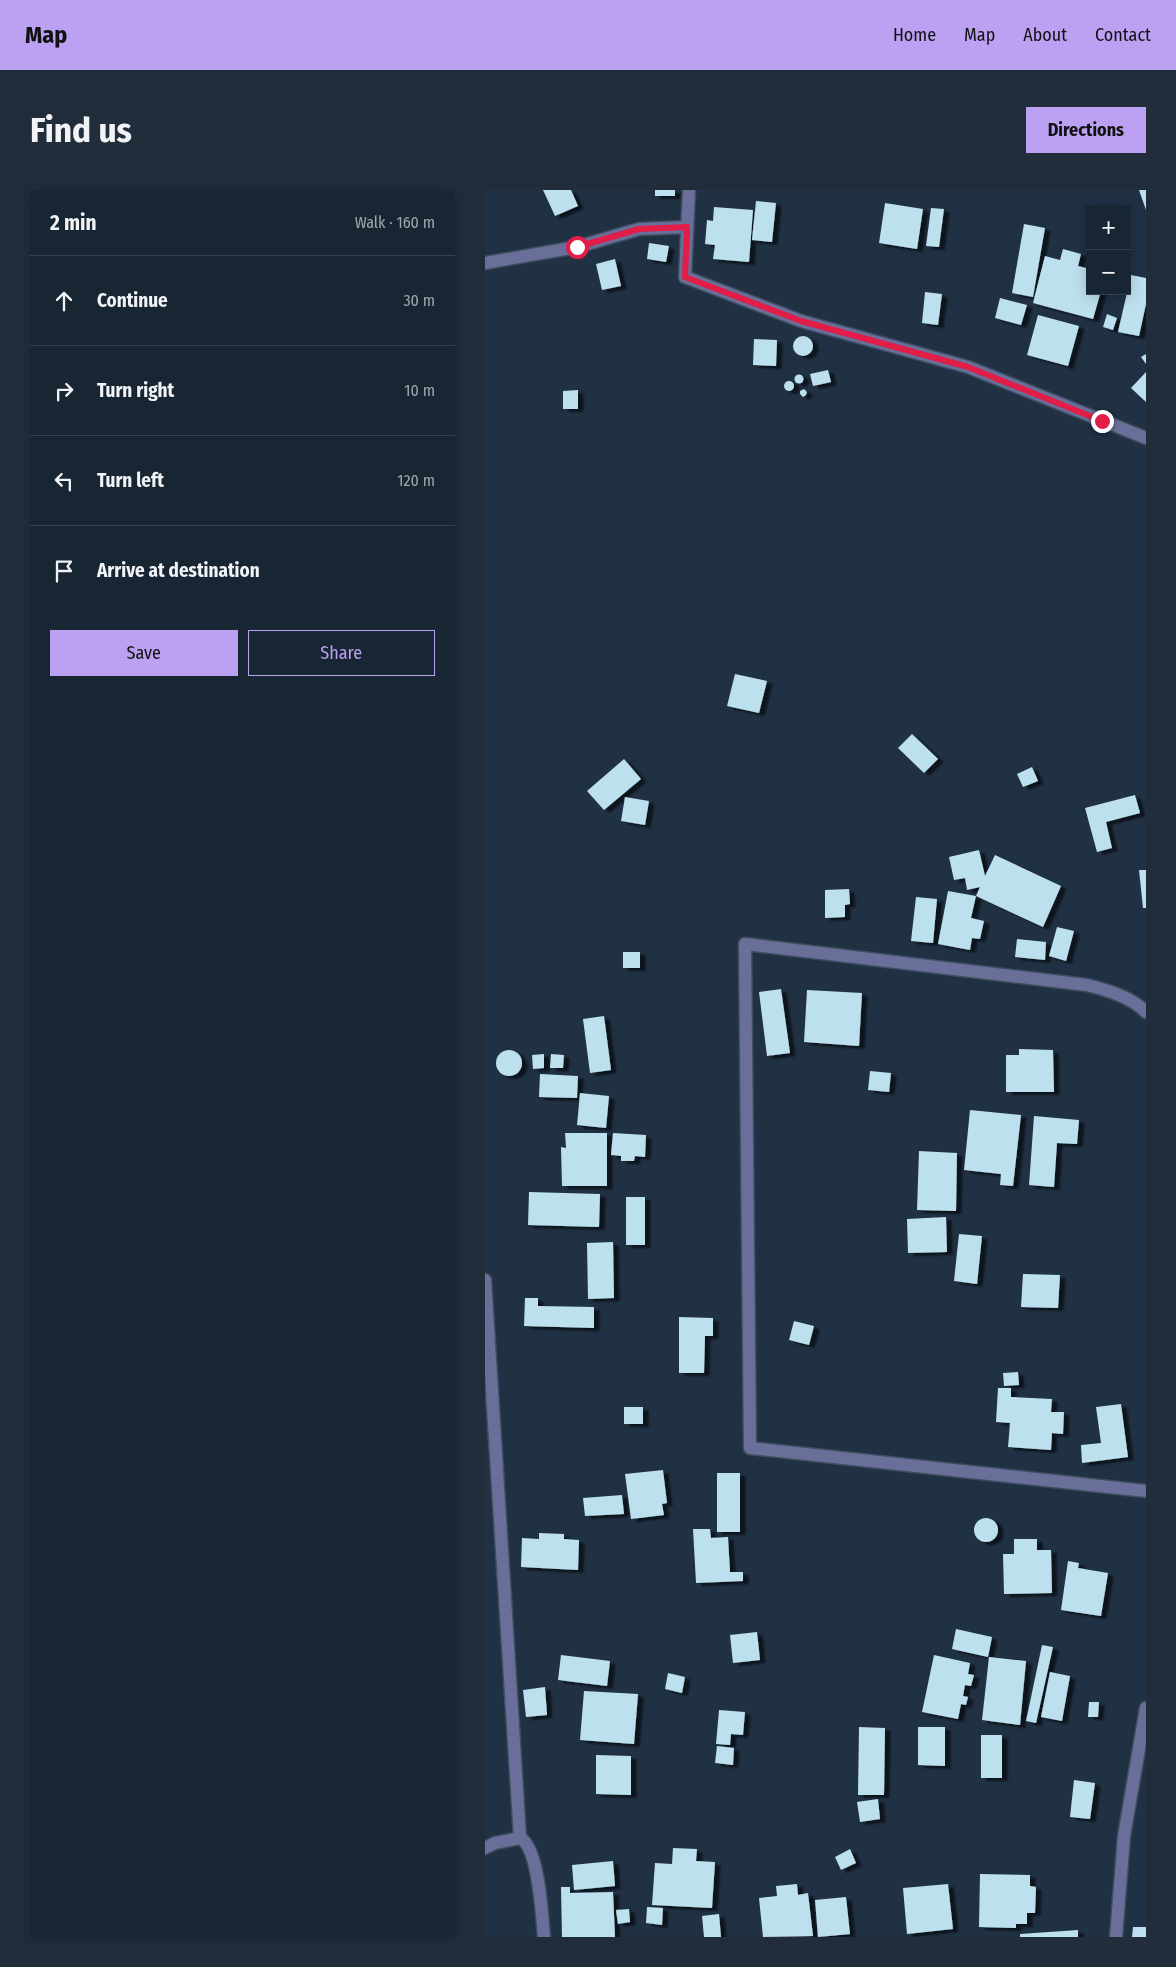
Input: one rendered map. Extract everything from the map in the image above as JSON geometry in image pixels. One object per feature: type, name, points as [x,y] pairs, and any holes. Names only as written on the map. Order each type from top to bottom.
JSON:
[{"type":"street","points":[[689,190],[685,277],[801,321],[968,367],[1146,438]]},
{"type":"street","points":[[485,263],[577,247],[639,229],[687,227]]},
{"type":"street","points":[[1146,1012],[1107,990],[1087,985],[745,944],[750,1448],[1146,1491]]},
{"type":"street","points":[[485,1280],[520,1838]]},
{"type":"street","points":[[1116,1937],[1125,1836],[1146,1708]]},
{"type":"street","points":[[485,1848],[495,1843],[520,1838],[527,1843],[539,1882],[544,1937]]},
{"type":"building","points":[[543,190],[571,190],[578,206],[555,216]]},
{"type":"building","points":[[655,190],[675,190],[675,196],[655,196]]},
{"type":"building","points":[[1139,190],[1146,190],[1146,210]]},
{"type":"building","points":[[756,201],[776,203],[772,242],[752,240]]},
{"type":"building","points":[[885,203],[923,209],[917,249],[879,243]]},
{"type":"building","points":[[714,207],[753,210],[749,262],[713,259],[715,245],[705,244],[707,220],[713,221]]},
{"type":"building","points":[[931,208],[944,209],[939,247],[926,246]]},
{"type":"building","points":[[1024,224],[1045,228],[1033,297],[1012,293]]},
{"type":"building","points":[[649,243],[669,246],[666,262],[647,259]]},
{"type":"building","points":[[1063,249],[1081,254],[1078,266],[1086,268],[1086,295],[1100,295],[1093,319],[1033,303],[1045,256],[1060,260]]},
{"type":"building","points":[[615,259],[621,286],[602,290],[596,264]]},
{"type":"building","points":[[1131,275],[1146,278],[1146,304],[1139,336],[1118,332],[1126,295],[1131,295]]},
{"type":"building","points":[[925,292],[942,294],[938,325],[922,323]]},
{"type":"building","points":[[1000,298],[1027,305],[1021,325],[995,318]]},
{"type":"building","points":[[1107,314],[1117,318],[1113,330],[1103,327]]},
{"type":"building","points":[[1038,315],[1079,326],[1068,366],[1027,355]]},
{"type":"building","points":[[803,336],[810,339],[813,346],[810,353],[803,356],[796,353],[793,346],[796,339]]},
{"type":"building","points":[[754,339],[777,340],[776,366],[753,365]]},
{"type":"building","points":[[1146,354],[1146,364],[1141,357]]},
{"type":"building","points":[[828,370],[831,382],[813,386],[810,374]]},
{"type":"building","points":[[1146,372],[1146,402],[1131,388]]},
{"type":"building","points":[[799,374],[804,379],[799,384],[794,379]]},
{"type":"building","points":[[787,381],[791,381],[794,386],[791,391],[787,391],[784,388],[784,384]]},
{"type":"building","points":[[804,389],[807,392],[803,397],[800,391]]},
{"type":"building","points":[[578,390],[578,409],[563,409],[563,391]]},
{"type":"building","points":[[735,674],[767,681],[759,713],[727,706]]},
{"type":"building","points":[[912,734],[938,759],[924,773],[898,748]]},
{"type":"building","points":[[624,759],[641,779],[604,810],[587,791]]},
{"type":"building","points":[[1032,767],[1038,781],[1023,787],[1017,774]]},
{"type":"building","points":[[1135,795],[1140,813],[1106,822],[1112,848],[1097,852],[1085,808]]},
{"type":"building","points":[[625,797],[649,801],[645,825],[621,821]]},
{"type":"building","points":[[979,850],[985,876],[995,855],[1061,886],[1043,927],[976,896],[980,887],[967,890],[965,878],[954,880],[949,857]]},
{"type":"building","points":[[1139,870],[1146,870],[1146,908],[1143,908]]},
{"type":"building","points":[[849,889],[850,904],[845,905],[845,917],[825,918],[825,890]]},
{"type":"building","points":[[948,891],[976,896],[971,918],[984,921],[980,939],[972,938],[970,950],[938,944]]},
{"type":"building","points":[[916,897],[937,899],[933,943],[911,941]]},
{"type":"building","points":[[1057,927],[1074,931],[1066,961],[1049,956]]},
{"type":"building","points":[[1017,939],[1046,942],[1045,960],[1015,957]]},
{"type":"building","points":[[623,952],[640,952],[640,968],[623,968]]},
{"type":"building","points":[[781,989],[790,1053],[767,1056],[759,992]]},
{"type":"building","points":[[807,990],[862,993],[859,1046],[804,1042]]},
{"type":"building","points":[[604,1016],[611,1070],[590,1073],[583,1019]]},
{"type":"building","points":[[1019,1049],[1053,1050],[1054,1092],[1006,1092],[1006,1055],[1019,1055]]},
{"type":"building","points":[[509,1050],[518,1054],[522,1063],[518,1072],[509,1076],[500,1072],[496,1063],[500,1054]]},
{"type":"building","points":[[544,1054],[544,1068],[533,1069],[532,1055]]},
{"type":"building","points":[[551,1054],[564,1055],[563,1068],[550,1068]]},
{"type":"building","points":[[870,1071],[891,1073],[889,1092],[868,1090]]},
{"type":"building","points":[[540,1074],[578,1076],[577,1098],[539,1097]]},
{"type":"building","points":[[580,1093],[609,1096],[606,1128],[577,1125]]},
{"type":"building","points":[[970,1110],[1021,1115],[1013,1186],[1000,1185],[1001,1174],[964,1170]]},
{"type":"building","points":[[1034,1116],[1079,1120],[1077,1144],[1057,1143],[1054,1187],[1029,1185]]},
{"type":"building","points":[[565,1133],[607,1133],[607,1186],[562,1186],[561,1147],[566,1148]]},
{"type":"building","points":[[613,1133],[646,1135],[645,1157],[635,1156],[634,1161],[621,1161],[621,1156],[611,1155]]},
{"type":"building","points":[[919,1151],[957,1153],[956,1211],[917,1210]]},
{"type":"building","points":[[529,1192],[600,1194],[599,1227],[528,1225]]},
{"type":"building","points":[[626,1197],[645,1197],[645,1245],[626,1245]]},
{"type":"building","points":[[946,1217],[947,1252],[908,1253],[907,1219]]},
{"type":"building","points":[[959,1234],[982,1236],[977,1284],[954,1281]]},
{"type":"building","points":[[613,1242],[614,1298],[588,1299],[587,1243]]},
{"type":"building","points":[[1023,1274],[1060,1275],[1058,1308],[1021,1307]]},
{"type":"building","points":[[525,1298],[538,1298],[538,1306],[594,1307],[594,1328],[524,1326]]},
{"type":"building","points":[[679,1317],[713,1318],[713,1336],[705,1336],[704,1373],[679,1373]]},
{"type":"building","points":[[794,1321],[814,1326],[809,1345],[789,1340]]},
{"type":"building","points":[[1018,1372],[1019,1385],[1004,1386],[1003,1373]]},
{"type":"building","points":[[998,1388],[1011,1388],[1011,1397],[1052,1399],[1051,1412],[1064,1412],[1063,1434],[1052,1433],[1051,1450],[1008,1447],[1010,1423],[996,1422]]},
{"type":"building","points":[[1121,1404],[1128,1457],[1082,1463],[1081,1445],[1101,1443],[1096,1407]]},
{"type":"building","points":[[624,1407],[643,1407],[643,1424],[624,1424]]},
{"type":"building","points":[[663,1470],[667,1503],[662,1504],[664,1515],[631,1519],[625,1474]]},
{"type":"building","points":[[717,1473],[740,1473],[740,1532],[717,1532]]},
{"type":"building","points":[[622,1495],[624,1514],[585,1516],[583,1498]]},
{"type":"building","points":[[986,1518],[991,1519],[997,1525],[997,1535],[991,1541],[986,1542],[981,1541],[975,1535],[974,1530],[975,1525],[981,1519]]},
{"type":"building","points":[[693,1529],[710,1529],[711,1538],[728,1537],[730,1572],[743,1572],[743,1581],[696,1583]]},
{"type":"building","points":[[539,1533],[564,1534],[564,1539],[579,1540],[578,1570],[521,1567],[522,1538],[539,1539]]},
{"type":"building","points":[[1014,1539],[1037,1539],[1037,1550],[1051,1550],[1052,1593],[1004,1594],[1003,1554],[1014,1554]]},
{"type":"building","points":[[1068,1561],[1079,1563],[1078,1568],[1108,1573],[1101,1616],[1061,1610]]},
{"type":"building","points":[[956,1629],[992,1637],[988,1657],[952,1649]]},
{"type":"building","points":[[757,1632],[760,1660],[733,1663],[730,1635]]},
{"type":"building","points":[[1042,1645],[1053,1647],[1036,1723],[1026,1721]]},
{"type":"building","points":[[561,1655],[610,1661],[607,1686],[558,1680]]},
{"type":"building","points":[[934,1655],[970,1663],[968,1674],[974,1675],[971,1686],[965,1685],[963,1696],[968,1697],[966,1705],[961,1704],[958,1719],[922,1712]]},
{"type":"building","points":[[989,1657],[1026,1661],[1020,1725],[982,1720]]},
{"type":"building","points":[[1050,1672],[1070,1676],[1062,1721],[1041,1717]]},
{"type":"building","points":[[668,1673],[685,1677],[682,1693],[665,1689]]},
{"type":"building","points":[[545,1687],[547,1715],[526,1717],[523,1690]]},
{"type":"building","points":[[584,1691],[638,1694],[634,1744],[580,1740]]},
{"type":"building","points":[[1089,1702],[1099,1702],[1098,1717],[1088,1717]]},
{"type":"building","points":[[719,1710],[745,1712],[743,1735],[731,1734],[730,1745],[716,1744]]},
{"type":"building","points":[[859,1727],[885,1728],[884,1795],[858,1795]]},
{"type":"building","points":[[918,1727],[945,1727],[945,1766],[918,1765]]},
{"type":"building","points":[[981,1735],[1002,1735],[1002,1778],[981,1778]]},
{"type":"building","points":[[717,1746],[734,1748],[733,1765],[715,1763]]},
{"type":"building","points":[[596,1755],[631,1756],[631,1795],[596,1794]]},
{"type":"building","points":[[1074,1780],[1095,1783],[1090,1819],[1070,1817]]},
{"type":"building","points":[[878,1799],[880,1819],[860,1822],[857,1802]]},
{"type":"building","points":[[673,1848],[697,1849],[696,1861],[715,1862],[712,1908],[652,1905],[655,1863],[672,1864]]},
{"type":"building","points":[[850,1849],[856,1863],[841,1870],[835,1857]]},
{"type":"building","points":[[613,1861],[615,1886],[574,1890],[572,1865]]},
{"type":"building","points":[[980,1874],[1030,1875],[1030,1886],[1036,1887],[1035,1913],[1027,1913],[1027,1924],[1016,1924],[1016,1928],[979,1927]]},
{"type":"building","points":[[797,1884],[798,1895],[808,1893],[813,1936],[763,1937],[759,1898],[777,1896],[776,1886]]},
{"type":"building","points":[[948,1884],[953,1929],[907,1934],[903,1888]]},
{"type":"building","points":[[561,1887],[570,1887],[570,1893],[613,1892],[615,1937],[562,1937]]},
{"type":"building","points":[[846,1897],[850,1934],[818,1937],[815,1900]]},
{"type":"building","points":[[647,1907],[663,1908],[662,1925],[646,1923]]},
{"type":"building","points":[[629,1909],[630,1922],[618,1924],[616,1910]]},
{"type":"building","points":[[719,1914],[721,1937],[704,1937],[702,1916]]},
{"type":"building","points":[[1133,1927],[1146,1927],[1146,1937],[1132,1937]]},
{"type":"building","points":[[1078,1930],[1078,1937],[1020,1937],[1020,1934]]},
{"type":"route","points":[[577,247],[639,229],[687,227],[685,277],[801,321],[968,367],[1102,421]]}]
